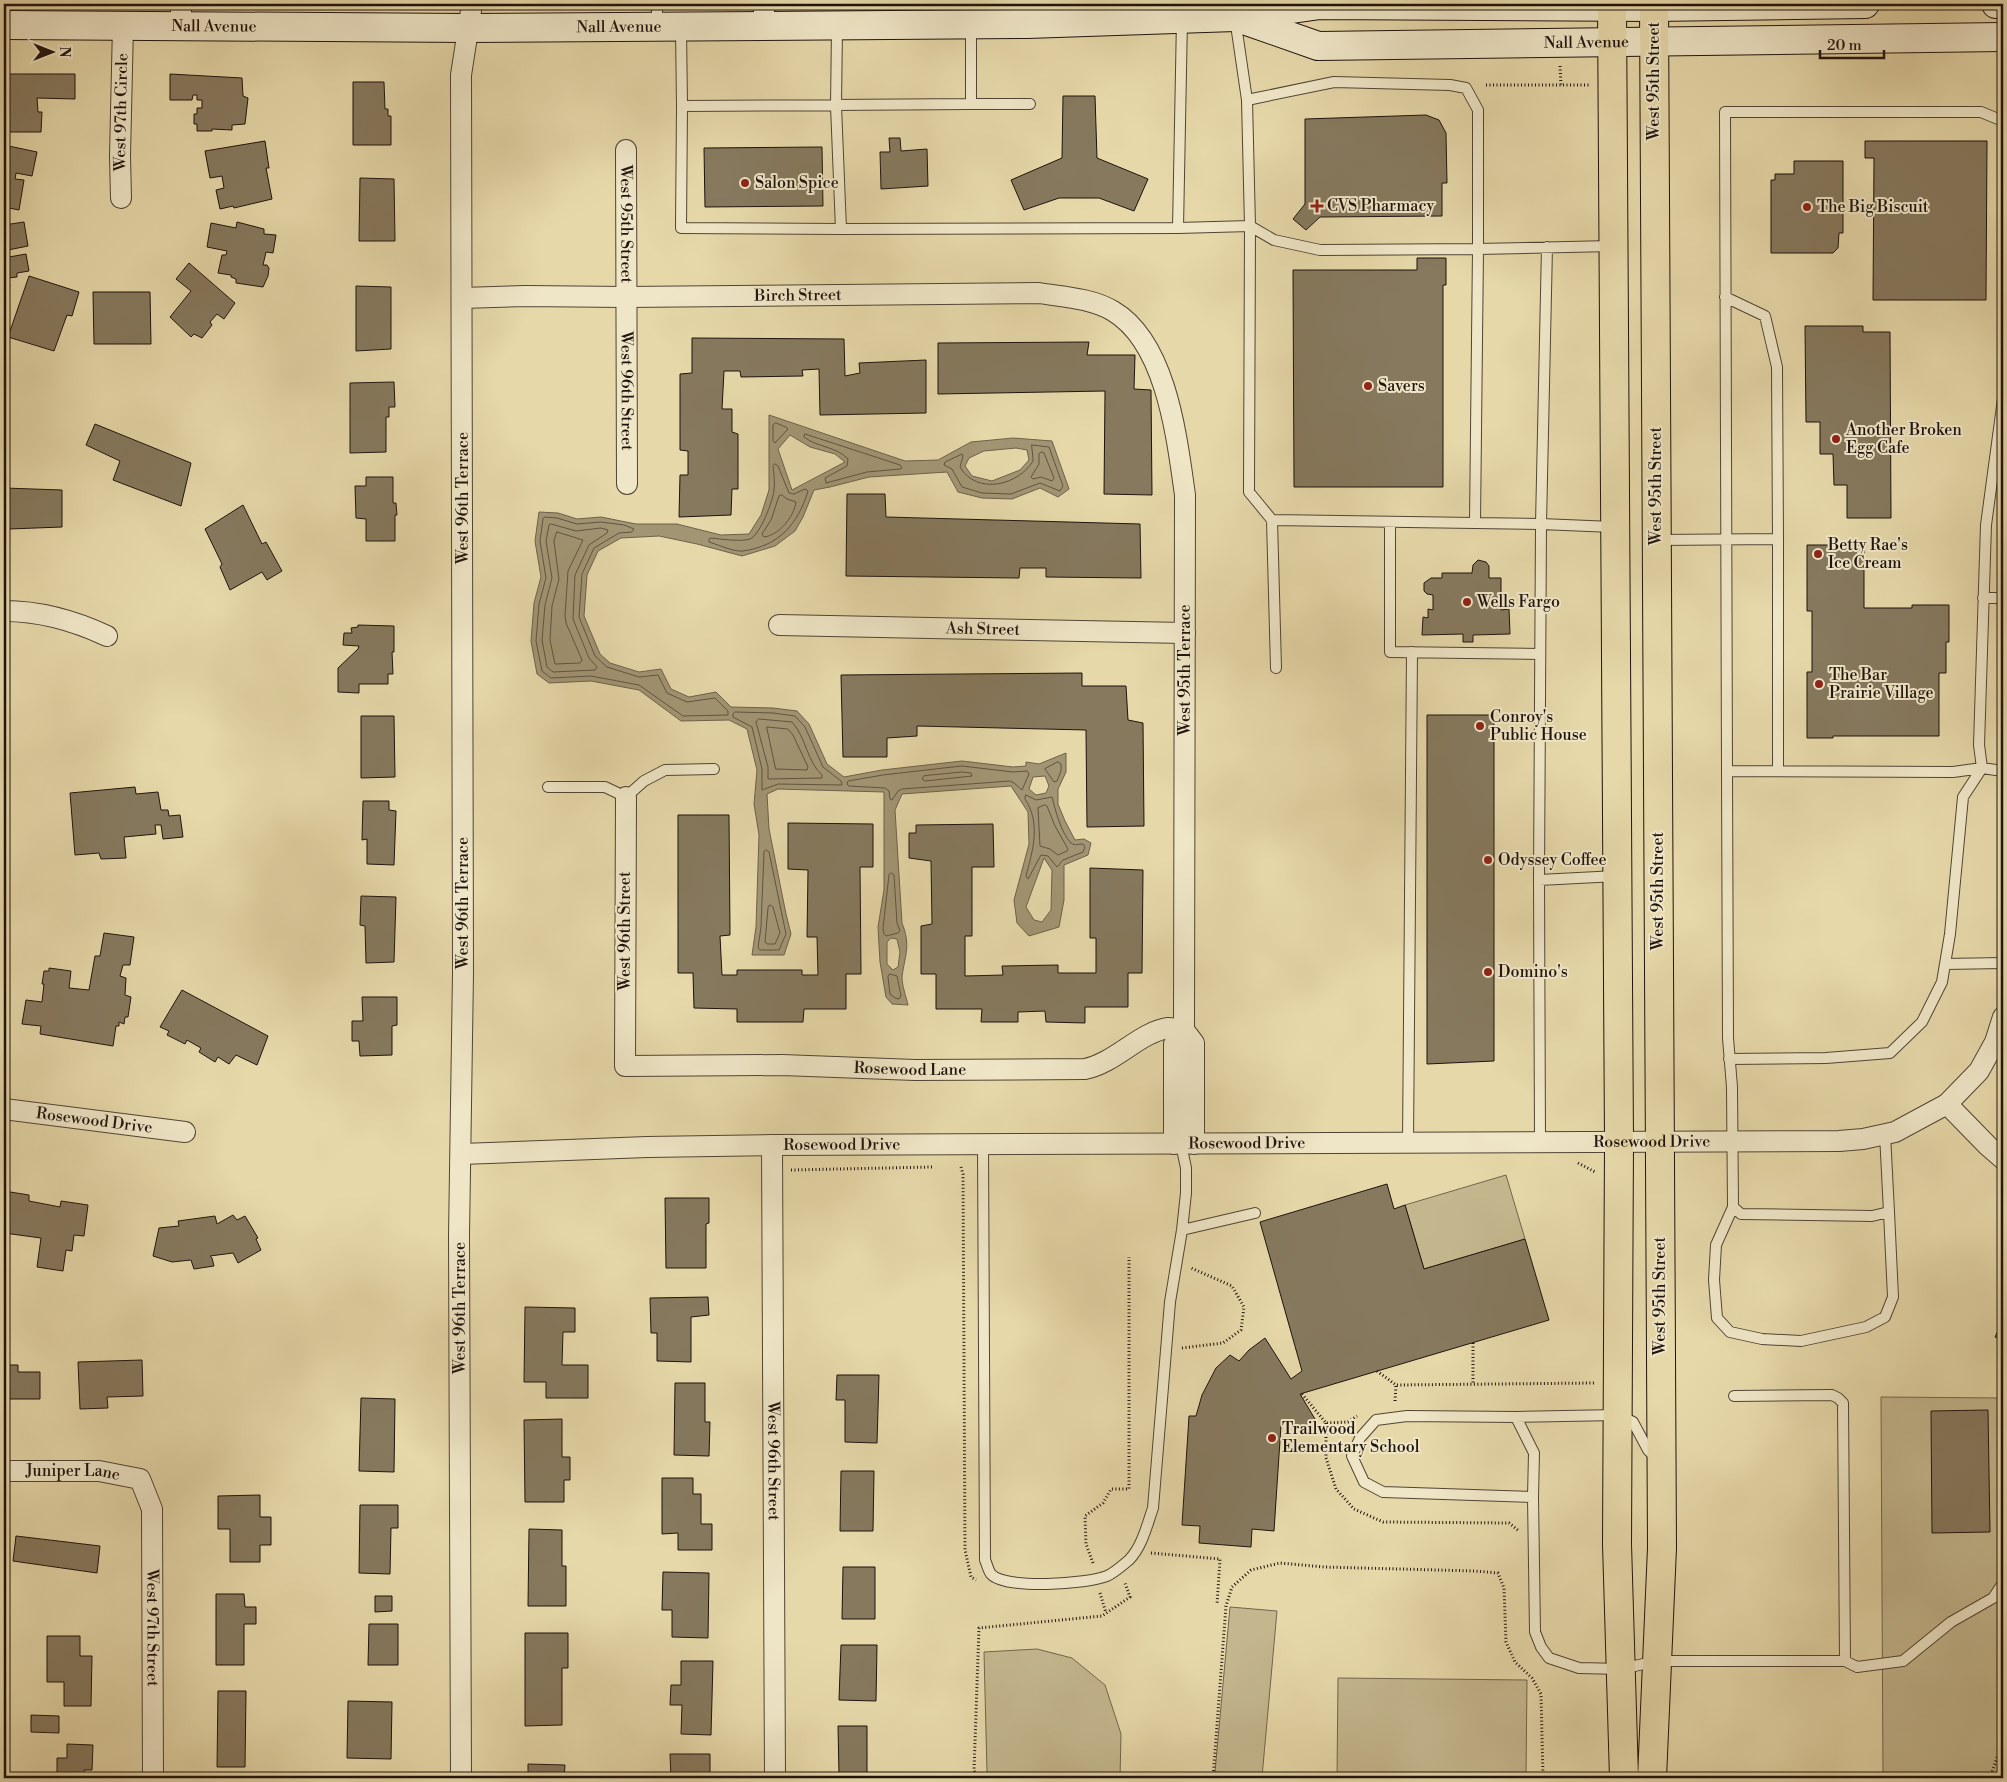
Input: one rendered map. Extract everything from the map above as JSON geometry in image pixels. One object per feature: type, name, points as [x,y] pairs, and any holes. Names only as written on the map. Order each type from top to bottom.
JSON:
[{"type":"main road","name":"Nall Avenue","points":[[4,25],[122,26],[181,15],[665,19],[764,15],[837,26],[1235,17],[1320,5],[1865,4]]},
{"type":"main road","points":[[1996,4],[2003,5]]},
{"type":"main road","points":[[1612,5],[1619,1142],[1617,1544],[1624,1778]]},
{"type":"main road","name":"West 95th Street","points":[[1652,1778],[1662,1548],[1654,5]]},
{"type":"main road","name":"Nall Avenue","points":[[1235,17],[1318,46],[2003,37]]},
{"type":"street","name":"West 96th Terrace","points":[[461,1778],[459,1255],[463,973],[462,75],[470,16]]},
{"type":"street","name":"West 97th Circle","points":[[121,198],[122,26]]},
{"type":"street","name":"West 95th Street","points":[[625,297],[626,150]]},
{"type":"street","name":"Birch Street","points":[[462,298],[1039,293],[1088,301],[1113,311],[1126,322]]},
{"type":"street","name":"West 96th Street","points":[[625,297],[627,484]]},
{"type":"street","name":"West 95th Terrace","points":[[1126,322],[1137,333],[1152,358],[1165,388],[1172,414],[1185,495],[1184,1030],[1194,1043],[1183,1144]]},
{"type":"street","points":[[4,611],[33,612],[59,617],[107,636]]},
{"type":"street","name":"Ash Street","points":[[779,625],[1185,633]]},
{"type":"street","name":"West 96th Street","points":[[624,1066],[626,797]]},
{"type":"street","name":"Rosewood Drive","points":[[461,1154],[647,1147],[772,1145],[1659,1142],[1839,1141],[1863,1139],[1895,1132],[1947,1104],[1979,1072],[1995,1042],[2003,1017]]},
{"type":"street","name":"Rosewood Lane","points":[[624,1066],[782,1065],[915,1070],[1085,1069],[1097,1066],[1154,1033],[1169,1028],[1184,1030]]},
{"type":"street","points":[[1947,1104],[2003,1159]]},
{"type":"street","name":"Rosewood Drive","points":[[4,1109],[185,1132]]},
{"type":"street","name":"West 96th Street","points":[[772,1145],[775,1778]]},
{"type":"street","name":"Juniper Lane","points":[[4,1471],[99,1471],[140,1479]]},
{"type":"street","name":"West 97th Street","points":[[140,1479],[152,1508],[153,1778]]},
{"type":"lane","points":[[1235,17],[1247,100],[1250,226],[1248,492],[1272,520],[1276,668]]},
{"type":"lane","points":[[1178,228],[1182,18]]},
{"type":"lane","points":[[665,19],[682,106],[681,228],[1178,228],[1250,226],[1274,240],[1320,250],[1613,246]]},
{"type":"lane","points":[[971,24],[971,104]]},
{"type":"lane","points":[[837,26],[836,106],[841,229]]},
{"type":"lane","points":[[1247,100],[1334,82],[1450,85],[1466,88],[1478,110],[1475,523]]},
{"type":"lane","points":[[682,106],[1030,104]]},
{"type":"lane","points":[[1885,1134],[1893,1297],[1885,1317],[1866,1327],[1801,1341],[1762,1339],[1730,1332],[1717,1318],[1714,1280],[1716,1245],[1737,1211],[1729,1059],[1725,112],[1981,112],[2003,121]]},
{"type":"lane","points":[[1540,1142],[1541,524],[1547,247]]},
{"type":"lane","points":[[1725,297],[1766,316],[1777,367],[1778,771]]},
{"type":"lane","points":[[1729,1059],[1826,1058],[1890,1053],[1922,1022],[1942,982],[1950,934],[1963,797],[1982,768],[1979,745],[1986,525],[2003,399]]},
{"type":"lane","points":[[1272,520],[1615,527]]},
{"type":"lane","points":[[1390,522],[1390,652],[1540,654]]},
{"type":"lane","points":[[1656,540],[1778,539]]},
{"type":"lane","points":[[1984,598],[2003,598]]},
{"type":"lane","points":[[1408,1143],[1412,652]]},
{"type":"lane","points":[[1727,771],[1954,772],[1982,768],[2003,771]]},
{"type":"lane","points":[[548,787],[604,786],[626,797],[644,782],[665,770],[714,769]]},
{"type":"lane","points":[[1539,880],[1617,876]]},
{"type":"lane","points":[[1945,964],[2003,964]]},
{"type":"lane","points":[[983,1144],[985,1560],[992,1575],[1004,1581],[1019,1584],[1088,1581],[1103,1577],[1130,1559],[1142,1540],[1152,1508],[1170,1302],[1186,1193],[1186,1168],[1183,1144]]},
{"type":"lane","points":[[1737,1211],[1872,1216],[1889,1212]]},
{"type":"lane","points":[[1182,1230],[1255,1213]]},
{"type":"lane","points":[[1734,1396],[1832,1395],[1842,1403],[1845,1661]]},
{"type":"lane","points":[[1532,1497],[1383,1492],[1364,1482],[1352,1456],[1360,1438],[1376,1420],[1407,1416],[1516,1417],[1618,1415],[1634,1422],[1648,1450],[1662,1463]]},
{"type":"lane","points":[[1516,1417],[1534,1453],[1532,1497],[1535,1632],[1541,1647],[1549,1658],[1579,1668],[1621,1669],[1657,1661],[1845,1661],[1857,1667],[1903,1661],[1951,1622],[1993,1598],[2003,1583]]},
{"type":"path","points":[[1560,65],[1561,85]]},
{"type":"path","points":[[1486,85],[1590,85]]},
{"type":"path","points":[[961,1167],[963,1174],[964,1550],[971,1577],[979,1581]]},
{"type":"path","points":[[1093,1563],[1086,1544],[1086,1516],[1103,1503],[1111,1489],[1129,1489],[1129,1257]]},
{"type":"path","points":[[1176,1349],[1223,1343],[1241,1330],[1244,1307],[1232,1286],[1188,1267],[1186,1275]]},
{"type":"path","points":[[1473,1343],[1473,1384]]},
{"type":"path","points":[[1377,1371],[1396,1385],[1601,1383]]},
{"type":"path","points":[[1388,1403],[1396,1401],[1396,1385]]},
{"type":"path","points":[[1302,1394],[1326,1423],[1326,1458],[1336,1489],[1354,1509],[1383,1522],[1509,1523],[1519,1531],[1519,1540]]},
{"type":"path","points":[[1326,1423],[1348,1422],[1365,1411]]},
{"type":"path","points":[[1145,1553],[1220,1559],[1217,1605]]},
{"type":"path","points":[[1213,1778],[1226,1606],[1232,1587],[1251,1570],[1280,1563],[1475,1571],[1498,1574],[1504,1588],[1506,1642],[1515,1662],[1532,1678],[1541,1694],[1543,1778]]},
{"type":"path","points":[[1098,1588],[1106,1613]]},
{"type":"path","points":[[978,1778],[974,1771],[979,1628],[1102,1616],[1130,1597],[1129,1592]]},
{"type":"path","points":[[1990,1778],[2003,1740]]},
{"type":"shaded area","points":[[1506,1175],[1525,1239],[1424,1269],[1405,1205]]},
{"type":"shaded area","points":[[1881,1397],[2003,1398],[2003,1778],[1883,1778]]},
{"type":"shaded area","points":[[1230,1607],[1277,1611],[1262,1777],[1215,1772]]},
{"type":"shaded area","points":[[1037,1649],[1072,1658],[1105,1685],[1121,1734],[1120,1778],[993,1778],[987,1772],[984,1652]]},
{"type":"shaded area","points":[[1338,1678],[1527,1680],[1526,1778],[1337,1778]]},
{"type":"water","points":[[769,415],[905,461],[938,460],[971,442],[1013,438],[1052,441],[1069,489],[1058,497],[1040,488],[1012,499],[982,498],[958,492],[947,472],[869,477],[814,490],[795,531],[775,546],[742,556],[659,536],[621,538],[598,551],[587,575],[584,616],[600,654],[610,663],[639,672],[661,669],[671,689],[689,697],[716,692],[731,707],[773,708],[797,711],[809,724],[827,764],[844,777],[882,770],[962,761],[1013,767],[1026,766],[1026,762],[1039,764],[1066,753],[1066,772],[1058,789],[1058,804],[1075,840],[1084,839],[1091,843],[1088,855],[1064,865],[1064,900],[1059,927],[1029,936],[1017,923],[1014,900],[1029,844],[1028,812],[1011,786],[902,794],[895,810],[902,923],[907,944],[902,980],[908,1005],[892,1004],[886,997],[880,962],[878,927],[884,890],[884,792],[778,789],[767,794],[769,829],[791,934],[784,955],[752,955],[756,927],[759,835],[754,804],[757,770],[747,729],[729,720],[681,721],[639,690],[591,681],[549,683],[537,674],[531,641],[534,603],[541,577],[535,541],[539,512],[558,513],[577,519],[601,517],[636,524],[677,524],[721,535],[749,534],[761,515],[769,490]],"holes":[[[790,435],[810,447],[835,454],[845,462],[792,490],[778,449]],[[1016,448],[1027,450],[1029,460],[1020,470],[992,481],[972,476],[965,466],[969,458],[984,451]],[[1045,776],[1049,786],[1046,793],[1036,795],[1029,789],[1033,777]],[[1044,858],[1052,870],[1051,910],[1042,922],[1034,920],[1026,907]],[[891,938],[897,939],[900,952],[898,967],[893,970],[887,964],[887,942]]]},
{"type":"building","points":[[4,74],[75,74],[75,99],[37,98],[38,112],[42,112],[41,132],[4,132]]},
{"type":"building","points":[[170,74],[242,78],[243,96],[248,98],[245,124],[232,125],[232,130],[212,129],[212,131],[197,131],[197,124],[194,124],[194,114],[197,114],[197,108],[202,108],[202,100],[197,100],[197,95],[193,95],[192,100],[170,100]]},
{"type":"building","points":[[353,82],[384,82],[385,109],[388,109],[388,116],[391,116],[391,145],[353,145]]},
{"type":"building","points":[[1063,96],[1095,96],[1097,158],[1148,179],[1134,211],[1099,198],[1059,198],[1024,210],[1011,180],[1062,158]]},
{"type":"building","name":"CVS Pharmacy","points":[[1426,115],[1439,120],[1446,133],[1447,183],[1442,183],[1442,216],[1320,217],[1306,230],[1293,219],[1305,204],[1305,119]]},
{"type":"building","points":[[889,138],[900,138],[901,151],[927,149],[928,186],[881,189],[880,152],[890,152]]},
{"type":"building","points":[[265,141],[269,168],[266,168],[272,199],[234,208],[233,206],[220,209],[216,190],[224,188],[222,176],[210,178],[205,151]]},
{"type":"building","points":[[1865,141],[1987,141],[1986,300],[1873,300],[1874,158],[1865,158]]},
{"type":"building","points":[[4,145],[37,152],[32,176],[16,173],[15,179],[24,180],[19,210],[4,207]]},
{"type":"building","points":[[822,147],[823,206],[705,207],[704,148]]},
{"type":"building","name":"The Big Biscuit","points":[[1794,161],[1843,161],[1843,233],[1839,233],[1838,248],[1833,253],[1771,253],[1771,180],[1775,180],[1775,174],[1794,174]]},
{"type":"building","points":[[360,178],[394,179],[395,241],[359,241]]},
{"type":"building","points":[[24,222],[28,246],[8,250],[9,257],[26,254],[29,271],[17,273],[17,277],[8,278],[10,286],[4,287],[4,225]]},
{"type":"building","points":[[237,222],[264,229],[264,234],[276,235],[273,253],[266,252],[263,265],[267,265],[269,268],[263,287],[236,283],[236,279],[231,277],[231,275],[218,273],[222,255],[226,255],[227,251],[207,247],[211,223],[236,228]]},
{"type":"building","name":"Savers","points":[[1417,258],[1446,258],[1446,285],[1443,285],[1443,487],[1294,487],[1293,270],[1417,270]]},
{"type":"building","points":[[189,263],[235,303],[224,319],[217,314],[210,322],[212,325],[202,338],[194,334],[191,337],[170,317],[191,291],[176,279]]},
{"type":"building","points":[[29,276],[79,292],[72,316],[67,315],[54,351],[8,337]]},
{"type":"building","points":[[356,286],[391,287],[391,349],[356,351]]},
{"type":"building","points":[[93,292],[150,292],[151,344],[94,344]]},
{"type":"building","points":[[1805,326],[1863,326],[1863,332],[1890,332],[1891,518],[1847,518],[1847,485],[1834,485],[1833,454],[1820,454],[1820,422],[1806,422]]},
{"type":"building","points":[[692,338],[844,339],[845,376],[860,373],[859,363],[926,360],[926,413],[820,415],[819,369],[802,370],[803,376],[741,377],[740,371],[724,371],[722,409],[732,409],[732,432],[738,434],[738,489],[732,489],[731,515],[679,517],[680,475],[688,475],[688,451],[680,450],[680,374],[692,373]]},
{"type":"building","points":[[1089,342],[1087,355],[1135,355],[1134,389],[1151,390],[1152,495],[1104,494],[1105,391],[938,394],[938,343]]},
{"type":"building","points":[[394,382],[395,407],[389,407],[389,417],[386,417],[386,452],[350,453],[350,383]]},
{"type":"building","points":[[95,424],[191,463],[181,506],[113,480],[120,461],[86,445]]},
{"type":"building","points":[[366,477],[393,477],[393,503],[396,503],[397,515],[395,515],[395,541],[366,541],[366,519],[356,518],[355,486],[366,486]]},
{"type":"building","points":[[4,488],[62,490],[62,527],[9,529],[9,533],[4,533]]},
{"type":"building","points":[[847,494],[885,494],[886,517],[1140,524],[1141,578],[1046,577],[1046,568],[1020,568],[1019,578],[846,576]]},
{"type":"building","points":[[243,505],[262,544],[266,542],[282,571],[267,580],[262,572],[230,590],[220,567],[222,564],[205,529]]},
{"type":"building","points":[[1807,545],[1864,545],[1864,608],[1912,608],[1912,605],[1949,605],[1949,642],[1946,642],[1946,673],[1939,673],[1939,736],[1833,736],[1833,738],[1807,738],[1807,672],[1812,672],[1812,611],[1807,611]]},
{"type":"building","name":"Wells Fargo","points":[[1478,560],[1486,562],[1489,566],[1489,578],[1501,578],[1501,610],[1509,609],[1510,634],[1473,635],[1473,642],[1463,642],[1463,634],[1422,635],[1423,617],[1428,618],[1428,609],[1433,610],[1433,595],[1427,594],[1424,591],[1424,583],[1431,578],[1442,578],[1442,573],[1472,573],[1473,565]]},
{"type":"building","points":[[358,625],[394,626],[393,674],[388,674],[388,684],[359,684],[359,693],[338,692],[338,668],[359,646],[343,645],[344,633],[352,633],[351,628],[358,627]]},
{"type":"building","points":[[1082,673],[1082,686],[1126,686],[1128,720],[1143,723],[1144,826],[1087,827],[1086,730],[917,726],[917,736],[887,738],[887,757],[843,757],[841,675]]},
{"type":"building","points":[[1427,715],[1494,715],[1494,1061],[1427,1064]]},
{"type":"building","points":[[361,716],[394,716],[395,777],[361,778]]},
{"type":"building","points":[[135,787],[136,794],[158,792],[161,810],[168,810],[169,816],[180,815],[183,837],[163,839],[161,825],[155,825],[156,834],[124,837],[126,858],[101,859],[99,853],[75,855],[70,793]]},
{"type":"building","points":[[363,801],[389,801],[389,810],[396,811],[394,865],[367,864],[367,839],[362,840]]},
{"type":"building","points":[[678,815],[729,815],[730,935],[720,936],[722,975],[737,975],[737,970],[802,970],[802,975],[818,975],[817,937],[807,937],[808,870],[788,869],[788,823],[873,824],[873,867],[860,867],[861,974],[846,974],[846,1009],[804,1009],[803,1022],[737,1022],[737,1009],[694,1008],[693,973],[678,973]]},
{"type":"building","points":[[993,824],[994,867],[972,867],[972,936],[965,936],[965,976],[1003,975],[1002,966],[1058,965],[1058,973],[1096,973],[1096,938],[1090,938],[1090,868],[1143,870],[1142,973],[1128,973],[1128,1007],[1085,1007],[1085,1023],[1046,1022],[1045,1011],[1018,1012],[1018,1022],[981,1022],[982,1009],[936,1009],[936,974],[921,974],[921,926],[932,924],[931,861],[909,858],[909,833],[916,833],[916,825]]},
{"type":"building","points":[[361,896],[396,897],[394,962],[366,963],[365,926],[360,925]]},
{"type":"building","points":[[104,933],[134,937],[130,965],[123,965],[120,976],[126,978],[125,995],[131,997],[128,1017],[125,1017],[124,1024],[119,1022],[119,1026],[116,1026],[113,1046],[40,1034],[41,1026],[22,1024],[26,1000],[42,1002],[44,971],[49,971],[49,968],[71,971],[69,988],[89,990],[95,956],[100,956]]},
{"type":"building","points":[[182,990],[268,1036],[257,1065],[236,1055],[229,1064],[218,1057],[215,1062],[199,1052],[201,1048],[187,1040],[185,1044],[167,1035],[169,1031],[160,1027]]},
{"type":"building","points":[[362,997],[397,997],[397,1025],[392,1026],[392,1055],[360,1056],[359,1041],[352,1041],[352,1021],[363,1021]]},
{"type":"building","name":"Trailwood Elementary School","points":[[1387,1184],[1394,1209],[1405,1205],[1424,1269],[1525,1239],[1549,1320],[1300,1394],[1315,1419],[1310,1427],[1281,1425],[1274,1531],[1252,1529],[1251,1547],[1199,1543],[1200,1526],[1182,1525],[1189,1416],[1196,1416],[1202,1395],[1216,1368],[1230,1355],[1239,1361],[1249,1350],[1265,1338],[1291,1379],[1302,1371],[1260,1222]]},
{"type":"building","points":[[4,1191],[29,1195],[29,1201],[60,1207],[61,1201],[88,1205],[84,1236],[74,1235],[72,1251],[66,1250],[63,1271],[37,1267],[41,1238],[4,1233]]},
{"type":"building","points":[[665,1198],[709,1198],[709,1223],[706,1224],[706,1268],[666,1268]]},
{"type":"building","points":[[233,1215],[237,1220],[245,1216],[258,1238],[256,1239],[261,1250],[238,1263],[233,1253],[210,1256],[214,1266],[194,1269],[191,1260],[172,1262],[153,1256],[159,1228],[179,1226],[178,1221],[215,1216],[217,1224]]},
{"type":"building","points":[[708,1297],[709,1315],[691,1317],[691,1362],[657,1361],[657,1333],[651,1333],[650,1298]]},
{"type":"building","points":[[525,1307],[575,1308],[575,1332],[563,1332],[562,1365],[588,1365],[588,1398],[546,1398],[546,1382],[524,1382]]},
{"type":"building","points":[[2003,1320],[2003,1341],[1995,1337]]},
{"type":"building","points":[[142,1360],[143,1396],[107,1397],[108,1408],[80,1409],[78,1362]]},
{"type":"building","points":[[4,1365],[18,1365],[18,1372],[40,1372],[40,1399],[4,1399]]},
{"type":"building","points":[[837,1375],[879,1375],[877,1443],[845,1442],[845,1400],[836,1400]]},
{"type":"building","points":[[675,1383],[705,1383],[705,1422],[710,1422],[709,1456],[674,1455]]},
{"type":"building","points":[[361,1398],[395,1399],[394,1472],[359,1471]]},
{"type":"building","points":[[1988,1410],[1990,1532],[1932,1533],[1931,1411]]},
{"type":"building","points":[[562,1419],[562,1457],[570,1457],[570,1480],[564,1480],[564,1502],[525,1502],[524,1420]]},
{"type":"building","points":[[841,1471],[874,1471],[873,1531],[840,1531]]},
{"type":"building","points":[[662,1478],[693,1478],[693,1494],[701,1494],[701,1524],[712,1524],[712,1550],[678,1550],[678,1533],[662,1534]]},
{"type":"building","points":[[260,1495],[260,1517],[271,1517],[271,1545],[260,1545],[260,1562],[230,1562],[230,1529],[218,1529],[218,1496]]},
{"type":"building","points":[[360,1505],[398,1505],[398,1528],[391,1528],[390,1574],[359,1573]]},
{"type":"building","points":[[529,1529],[562,1530],[562,1566],[566,1566],[566,1606],[528,1606]]},
{"type":"building","points":[[16,1536],[100,1546],[97,1573],[13,1561]]},
{"type":"building","points":[[843,1567],[875,1567],[875,1619],[842,1619]]},
{"type":"building","points":[[663,1572],[709,1573],[708,1638],[672,1637],[672,1610],[662,1610]]},
{"type":"building","points":[[216,1594],[244,1594],[245,1607],[256,1607],[256,1624],[244,1624],[244,1665],[216,1665]]},
{"type":"building","points":[[375,1596],[392,1596],[392,1611],[375,1612]]},
{"type":"building","points":[[369,1624],[398,1624],[398,1665],[368,1665]]},
{"type":"building","points":[[525,1633],[568,1633],[568,1668],[562,1668],[562,1725],[525,1726]]},
{"type":"building","points":[[47,1636],[80,1636],[80,1656],[92,1656],[91,1706],[64,1706],[64,1682],[47,1682]]},
{"type":"building","points":[[841,1645],[877,1645],[876,1701],[839,1700]]},
{"type":"building","points":[[681,1661],[713,1661],[711,1735],[681,1734],[682,1705],[670,1705],[671,1685],[681,1685]]},
{"type":"building","points":[[218,1691],[246,1691],[245,1767],[217,1767]]},
{"type":"building","points":[[348,1701],[392,1702],[391,1759],[347,1758]]},
{"type":"building","points":[[31,1715],[59,1716],[59,1733],[31,1732]]},
{"type":"building","points":[[838,1726],[867,1726],[867,1774],[839,1774]]},
{"type":"building","points":[[67,1744],[93,1745],[92,1770],[84,1770],[84,1778],[57,1778],[57,1758],[67,1758]]},
{"type":"building","points":[[670,1754],[710,1754],[710,1778],[671,1778]]},
{"type":"building","points":[[528,1764],[565,1765],[564,1778],[528,1778]]},
{"type":"place","name":"Salon Spice","points":[[745,183]]},
{"type":"place","name":"CVS Pharmacy","points":[[1317,206]]},
{"type":"place","name":"The Big Biscuit","points":[[1807,207]]},
{"type":"place","name":"Savers","points":[[1368,386]]},
{"type":"place","name":"Another Broken Egg Cafe","points":[[1836,439]]},
{"type":"place","name":"Betty Rae's Ice Cream","points":[[1818,554]]},
{"type":"place","name":"Wells Fargo","points":[[1467,602]]},
{"type":"place","name":"The Bar Prairie Village","points":[[1819,684]]},
{"type":"place","name":"Conroy's Public House","points":[[1480,726]]},
{"type":"place","name":"Odyssey Coffee","points":[[1488,860]]},
{"type":"place","name":"Domino's","points":[[1488,972]]},
{"type":"place","name":"Trailwood Elementary School","points":[[1272,1438]]}]
